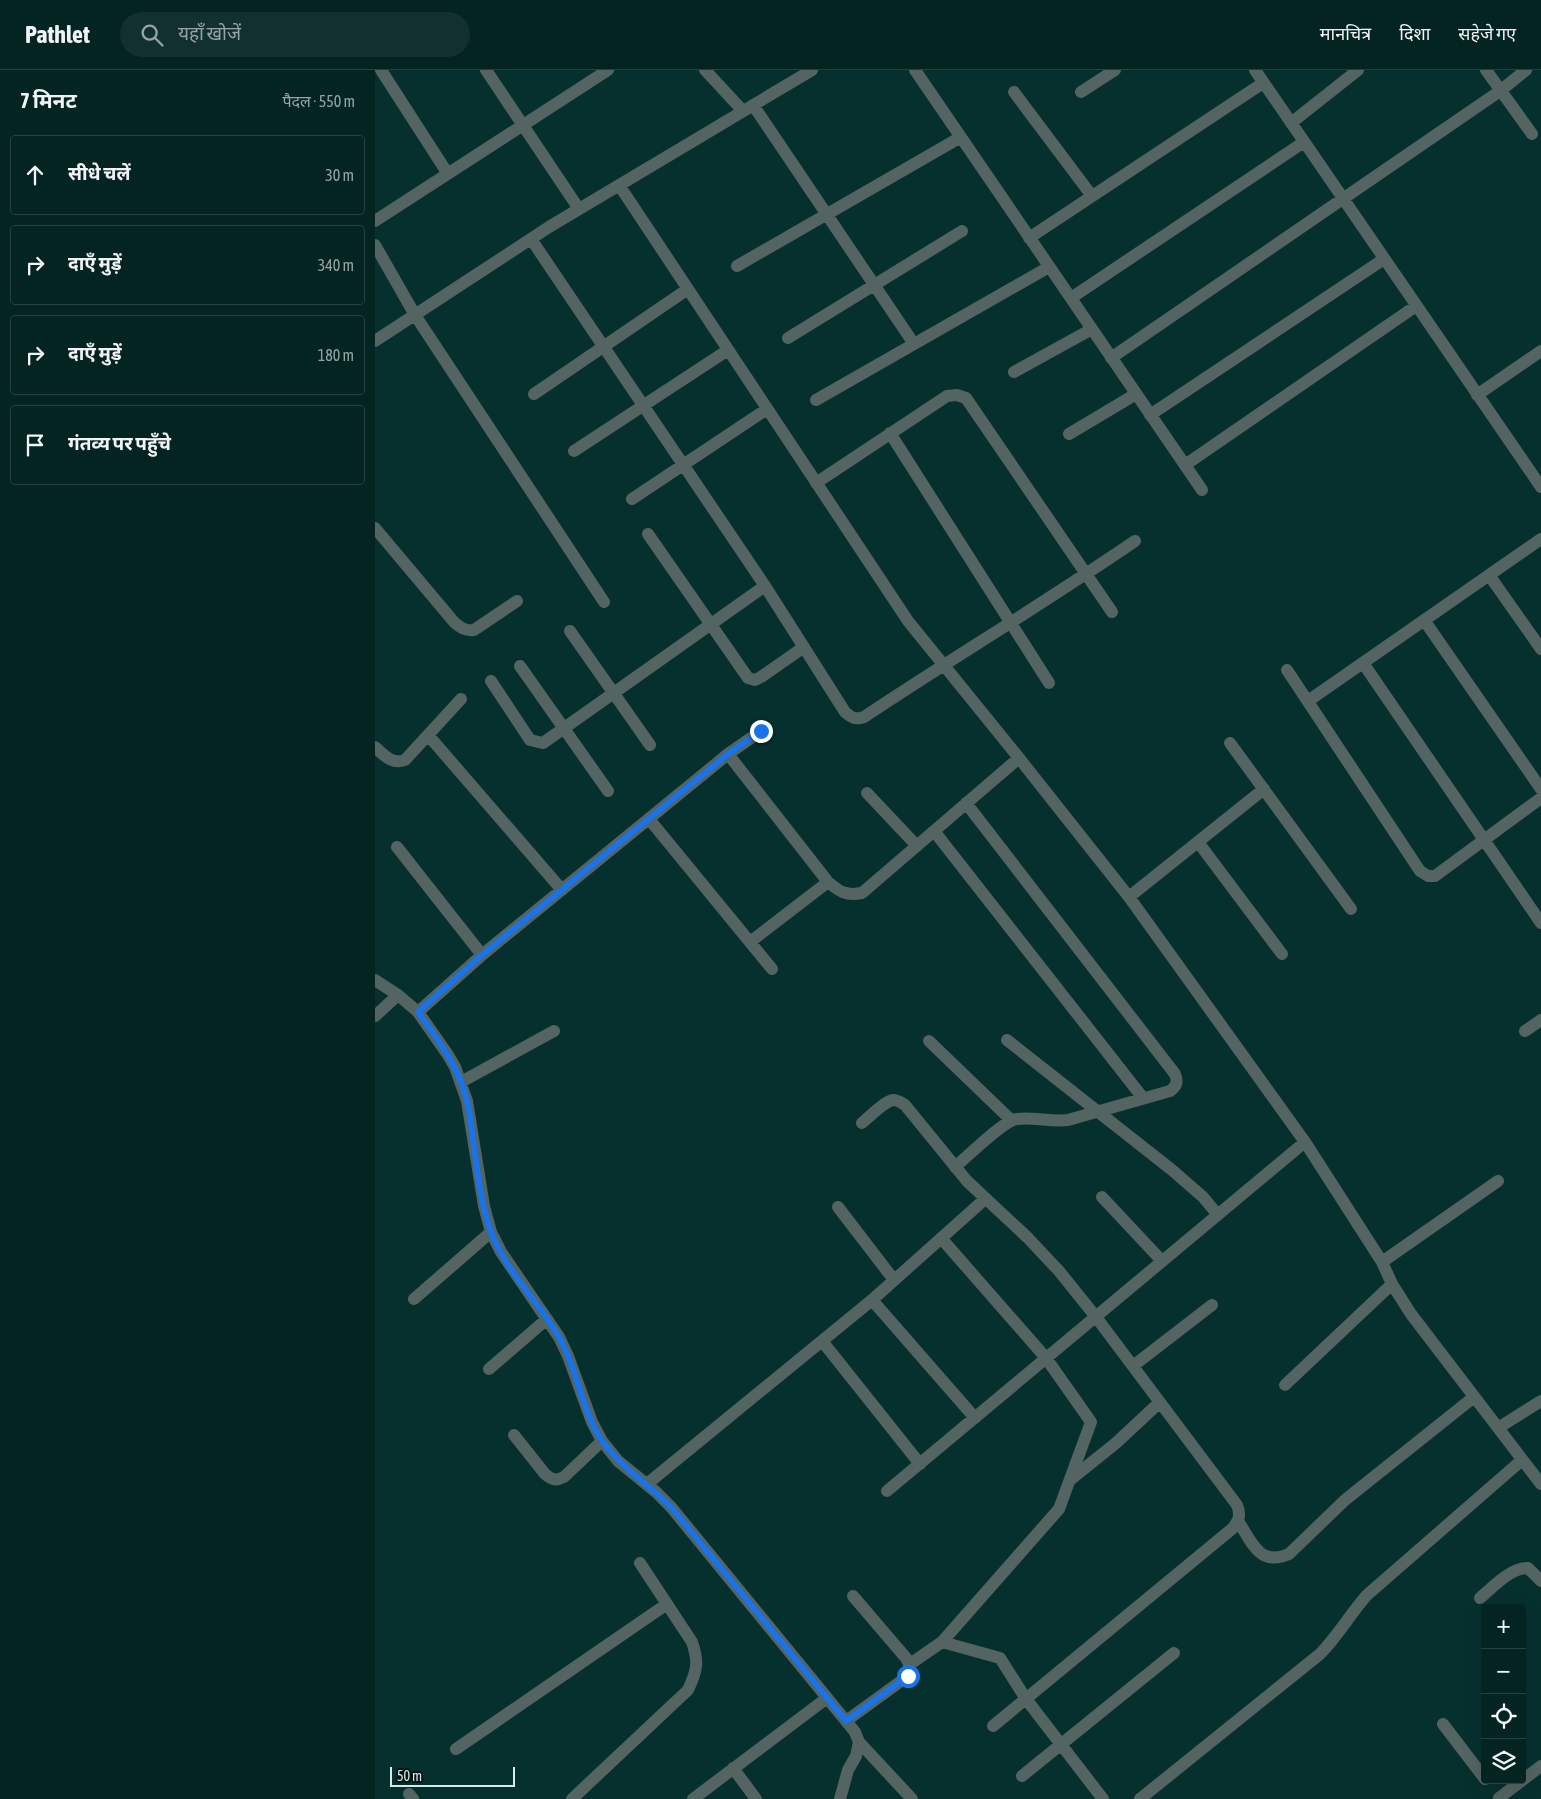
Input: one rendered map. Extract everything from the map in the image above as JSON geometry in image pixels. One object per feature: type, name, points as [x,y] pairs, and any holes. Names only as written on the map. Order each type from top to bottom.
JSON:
[{"type":"street","points":[[381,70],[448,174]]},
{"type":"street","points":[[487,70],[579,209]]},
{"type":"street","points":[[375,221],[523,125],[590,75],[609,70]]},
{"type":"street","points":[[705,70],[748,108],[826,214],[914,344]]},
{"type":"street","points":[[375,341],[579,209],[811,70]]},
{"type":"street","points":[[915,70],[1202,490]]},
{"type":"street","points":[[1081,92],[1115,70]]},
{"type":"street","points":[[1255,70],[1541,487]]},
{"type":"street","points":[[1291,122],[1358,70]]},
{"type":"street","points":[[1486,70],[1531,134]]},
{"type":"street","points":[[1111,358],[1501,90],[1526,70]]},
{"type":"street","points":[[1029,238],[1263,83]]},
{"type":"street","points":[[1014,92],[1092,196]]},
{"type":"street","points":[[737,266],[961,137]]},
{"type":"street","points":[[1071,298],[1304,142]]},
{"type":"street","points":[[619,185],[908,621],[1129,897],[1305,1142],[1382,1262],[1392,1284],[1411,1314],[1541,1484]]},
{"type":"street","points":[[788,338],[962,231]]},
{"type":"street","points":[[531,239],[765,586],[845,712],[852,718],[864,717],[943,664],[1087,574],[1135,541]]},
{"type":"street","points":[[375,245],[415,314],[604,602]]},
{"type":"street","points":[[1150,414],[1384,259]]},
{"type":"street","points":[[816,400],[1049,267]]},
{"type":"street","points":[[534,394],[688,289]]},
{"type":"street","points":[[1185,466],[1416,306]]},
{"type":"street","points":[[1014,372],[1091,329]]},
{"type":"street","points":[[574,451],[728,350]]},
{"type":"street","points":[[1477,395],[1541,351]]},
{"type":"street","points":[[1069,434],[1136,394]]},
{"type":"street","points":[[816,483],[947,396],[957,395],[966,398],[1112,612]]},
{"type":"street","points":[[632,499],[767,409]]},
{"type":"street","points":[[891,433],[1049,684]]},
{"type":"street","points":[[375,528],[461,628],[467,631],[474,630],[517,600]]},
{"type":"street","points":[[648,534],[710,626],[748,678],[755,680],[761,677],[804,647]]},
{"type":"street","points":[[1308,701],[1541,539]]},
{"type":"street","points":[[1489,575],[1541,649]]},
{"type":"street","points":[[491,681],[530,740],[543,743],[765,586]]},
{"type":"street","points":[[1425,620],[1541,789]]},
{"type":"street","points":[[570,631],[650,745]]},
{"type":"street","points":[[1363,663],[1541,923]]},
{"type":"street","points":[[520,666],[607,791]]},
{"type":"street","points":[[1287,670],[1420,871],[1428,876],[1435,876],[1541,798]]},
{"type":"street","points":[[375,747],[393,761],[405,760],[461,698]]},
{"type":"street","points":[[418,1012],[482,955],[728,754],[761,731]]},
{"type":"street","points":[[428,734],[562,890]]},
{"type":"street","points":[[1230,743],[1351,909]]},
{"type":"street","points":[[728,754],[829,882],[842,893],[852,895],[862,893],[1019,758]]},
{"type":"street","points":[[1129,897],[1264,789]]},
{"type":"street","points":[[867,793],[917,846]]},
{"type":"street","points":[[955,1167],[1011,1120],[1023,1119],[1053,1122],[1068,1120],[1170,1091],[1175,1087],[1177,1080],[1175,1074],[966,803]]},
{"type":"street","points":[[649,819],[772,969]]},
{"type":"street","points":[[934,832],[1143,1098]]},
{"type":"street","points":[[1198,842],[1283,954]]},
{"type":"street","points":[[397,847],[482,955]]},
{"type":"street","points":[[750,942],[829,882]]},
{"type":"street","points":[[375,980],[398,995],[418,1012],[448,1055],[467,1100],[484,1206],[491,1232],[501,1252],[559,1337],[568,1356],[592,1422],[602,1441],[618,1460],[671,1507],[855,1732],[859,1742],[912,1799]]},
{"type":"street","points":[[375,1016],[398,995]]},
{"type":"street","points":[[1525,1031],[1541,1020]]},
{"type":"street","points":[[461,1082],[553,1031]]},
{"type":"street","points":[[1007,1040],[1191,1185],[1218,1214]]},
{"type":"street","points":[[929,1042],[1011,1120]]},
{"type":"street","points":[[863,1123],[893,1100],[905,1105],[955,1167],[985,1199],[1044,1254],[1096,1316],[1237,1505],[1240,1514],[1239,1521],[1233,1528],[993,1726]]},
{"type":"street","points":[[887,1492],[1305,1142]]},
{"type":"street","points":[[1382,1262],[1498,1181]]},
{"type":"street","points":[[1102,1197],[1162,1261]]},
{"type":"street","points":[[647,1484],[871,1300],[985,1199]]},
{"type":"street","points":[[839,1207],[894,1280]]},
{"type":"street","points":[[414,1298],[491,1232]]},
{"type":"street","points":[[910,1664],[942,1642],[1059,1509],[1091,1422],[1046,1358],[941,1238]]},
{"type":"street","points":[[1285,1385],[1392,1284]]},
{"type":"street","points":[[871,1300],[975,1418]]},
{"type":"street","points":[[1133,1366],[1212,1305]]},
{"type":"street","points":[[489,1369],[547,1318]]},
{"type":"street","points":[[822,1341],[920,1464]]},
{"type":"street","points":[[1239,1521],[1259,1552],[1269,1558],[1280,1558],[1289,1554],[1345,1500],[1474,1397]]},
{"type":"street","points":[[1498,1428],[1541,1401]]},
{"type":"street","points":[[1070,1480],[1116,1443],[1160,1402]]},
{"type":"street","points":[[514,1435],[545,1474],[552,1479],[558,1480],[564,1477],[602,1441]]},
{"type":"street","points":[[1140,1799],[1319,1654],[1329,1644],[1367,1594],[1522,1460]]},
{"type":"street","points":[[571,1799],[688,1690],[697,1668],[697,1656],[692,1642],[641,1563]]},
{"type":"street","points":[[1480,1598],[1507,1576],[1522,1568],[1528,1568],[1541,1581]]},
{"type":"street","points":[[846,1721],[908,1676],[911,1670],[910,1664],[853,1596]]},
{"type":"street","points":[[456,1749],[667,1604]]},
{"type":"street","points":[[942,1642],[999,1658],[1026,1698],[1103,1799]]},
{"type":"street","points":[[1022,1776],[1174,1653]]},
{"type":"street","points":[[693,1799],[827,1698]]},
{"type":"street","points":[[1443,1724],[1481,1775]]},
{"type":"street","points":[[840,1799],[842,1787],[848,1770],[856,1756],[859,1742]]},
{"type":"street","points":[[1488,1784],[1500,1798],[1541,1766]]},
{"type":"street","points":[[733,1768],[756,1799]]},
{"type":"route","points":[[761,731],[728,754],[482,955],[418,1012],[455,1067],[467,1100],[484,1206],[491,1232],[501,1252],[559,1337],[576,1376],[592,1422],[602,1441],[618,1460],[671,1507],[846,1721],[908,1676]]}]
